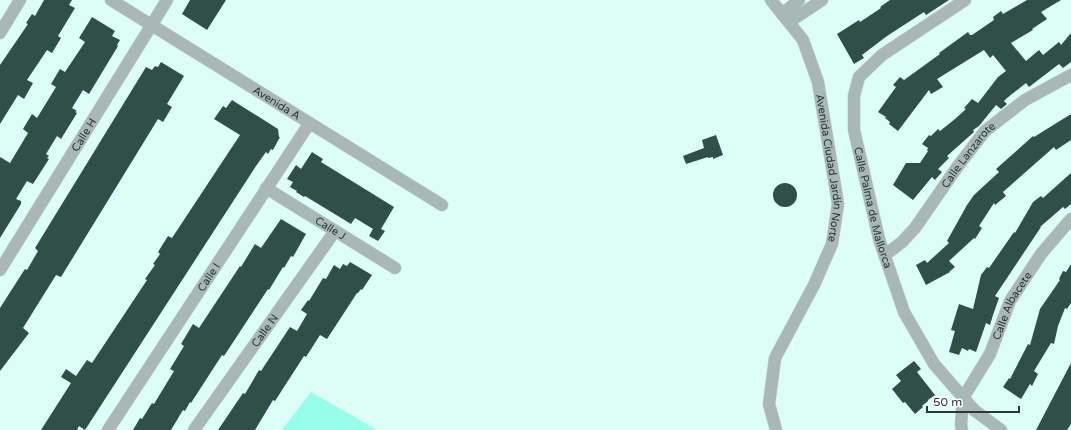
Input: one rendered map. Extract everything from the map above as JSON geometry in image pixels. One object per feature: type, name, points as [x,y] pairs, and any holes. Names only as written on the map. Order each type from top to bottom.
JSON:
[{"type":"street","points":[[0,33],[20,0]]},
{"type":"street","name":"Avenida A","points":[[111,0],[442,205]]},
{"type":"street","name":"Calle H","points":[[0,270],[167,0]]},
{"type":"street","name":"Avenida Ciudad Jardín Norte","points":[[771,0],[803,40],[818,82],[838,204],[832,244],[814,285],[775,358],[769,404],[776,430]]},
{"type":"street","points":[[785,18],[799,0]]},
{"type":"street","points":[[785,18],[822,0]]},
{"type":"street","name":"Calle Palma de Mallorca","points":[[964,0],[882,56],[859,77],[854,96],[854,130],[879,239],[904,312],[934,364],[974,410],[1001,430]]},
{"type":"street","name":"Calle Lanzarote","points":[[885,255],[902,242],[915,228],[958,166],[985,131],[1025,100],[1071,75]]},
{"type":"street","name":"Calle I","points":[[108,430],[309,124]]},
{"type":"street","name":"Calle J","points":[[266,188],[395,268]]},
{"type":"street","name":"Calle Albacete","points":[[963,398],[990,354],[1010,301],[1041,254],[1071,219]]},
{"type":"street","name":"Calle N","points":[[194,430],[335,231]]},
{"type":"street","points":[[962,430],[963,398]]},
{"type":"green space","points":[[311,392],[377,430],[282,430]]},
{"type":"building","points":[[44,0],[72,0],[69,5],[75,8],[58,36],[61,38],[52,53],[47,50],[27,80],[33,83],[24,99],[18,95],[0,124],[0,65],[28,24],[26,23],[32,14],[35,16]]},
{"type":"building","points":[[190,0],[226,0],[207,30],[182,14]]},
{"type":"building","points":[[890,0],[949,0],[926,15],[924,12],[887,36],[862,55],[864,58],[854,64],[837,34],[859,20],[860,22]]},
{"type":"building","points":[[1027,0],[1061,0],[1041,12],[1047,19],[1032,29],[1033,30],[1011,43],[1026,61],[1039,50],[1043,55],[1059,42],[1061,45],[1071,33],[1071,62],[1063,68],[1059,64],[1029,87],[1026,83],[1004,101],[1007,104],[1001,109],[996,105],[979,126],[973,130],[974,132],[947,156],[949,158],[938,169],[942,172],[935,180],[932,177],[913,200],[893,185],[906,163],[920,163],[928,151],[928,148],[922,144],[929,135],[931,136],[938,129],[940,131],[955,119],[966,109],[964,108],[972,99],[978,103],[998,77],[1006,71],[993,55],[990,58],[984,50],[937,79],[943,87],[931,94],[929,90],[898,131],[889,124],[890,122],[885,118],[886,117],[878,112],[896,87],[893,85],[900,77],[904,80],[968,32],[972,35],[994,20],[993,17],[1001,11],[1003,14]]},
{"type":"building","points":[[92,17],[115,31],[112,36],[120,40],[117,45],[118,46],[89,94],[83,90],[72,108],[77,111],[75,112],[77,113],[61,139],[57,136],[46,154],[49,156],[47,158],[49,159],[33,184],[27,181],[16,199],[21,201],[21,204],[0,238],[0,157],[10,163],[28,133],[23,129],[32,114],[37,118],[56,87],[51,84],[60,69],[65,72],[85,42],[79,38]]},
{"type":"building","points":[[161,62],[184,76],[167,104],[172,107],[163,122],[158,119],[61,277],[56,275],[23,328],[29,333],[0,371],[0,308],[25,269],[27,270],[38,251],[35,248],[146,67],[152,70],[155,66],[158,67]]},
{"type":"building","points":[[232,100],[278,129],[280,137],[273,150],[271,149],[268,154],[266,152],[256,166],[85,430],[79,426],[77,430],[41,430],[71,383],[61,377],[66,369],[76,376],[87,360],[92,363],[147,280],[145,279],[155,265],[153,264],[160,254],[158,252],[168,236],[172,238],[240,135],[214,119],[223,106],[226,108]]},
{"type":"building","points":[[1071,114],[1071,140],[1056,150],[1054,147],[1003,192],[1006,196],[995,205],[994,203],[979,226],[982,228],[975,239],[974,238],[949,261],[955,267],[950,272],[926,285],[916,265],[925,260],[927,263],[949,243],[947,241],[967,205],[974,195],[999,172],[996,169],[1033,136],[1034,137]]},
{"type":"building","points":[[716,135],[723,155],[713,159],[713,157],[708,157],[686,164],[683,156],[704,148],[702,140]]},
{"type":"building","points":[[312,152],[323,159],[321,162],[394,207],[381,229],[385,231],[378,241],[369,236],[373,229],[355,218],[351,224],[305,196],[304,197],[290,187],[293,182],[287,179],[296,165],[301,169]]},
{"type":"building","points":[[1071,173],[1071,204],[1065,209],[1063,207],[1040,227],[995,296],[999,298],[990,325],[986,323],[976,352],[969,349],[968,351],[962,348],[959,355],[949,352],[955,331],[951,330],[959,304],[973,309],[981,275],[987,267],[989,268],[1014,232],[1015,233],[1033,202],[1041,196],[1043,198]]},
{"type":"building","points":[[785,183],[793,187],[797,195],[793,203],[785,207],[777,203],[773,195],[777,187]]},
{"type":"building","points":[[281,219],[306,234],[293,257],[291,256],[284,268],[283,267],[224,356],[222,355],[191,403],[190,402],[185,411],[183,410],[171,430],[133,430],[152,403],[154,404],[174,371],[170,369],[184,346],[181,344],[193,324],[199,328],[255,244],[261,248]]},
{"type":"building","points":[[350,262],[372,275],[362,290],[361,289],[357,293],[327,339],[320,335],[306,357],[304,356],[275,401],[273,400],[255,430],[218,430],[243,393],[245,394],[259,370],[261,371],[290,327],[297,331],[307,314],[301,310],[308,300],[309,301],[323,278],[326,279],[334,265],[340,269],[343,264],[347,266]]},
{"type":"building","points":[[1071,264],[1071,303],[1067,309],[1065,308],[1058,326],[1054,344],[1051,343],[1034,371],[1038,374],[1032,386],[1030,384],[1021,399],[1003,387],[1009,378],[1010,379],[1028,344],[1030,345],[1040,309],[1060,280],[1059,279],[1063,271],[1066,272]]},
{"type":"building","points":[[914,361],[921,369],[917,372],[935,395],[915,414],[905,402],[903,403],[892,389],[901,381],[896,375]]},
{"type":"building","points":[[1071,363],[1071,424],[1067,430],[1036,430]]}]
